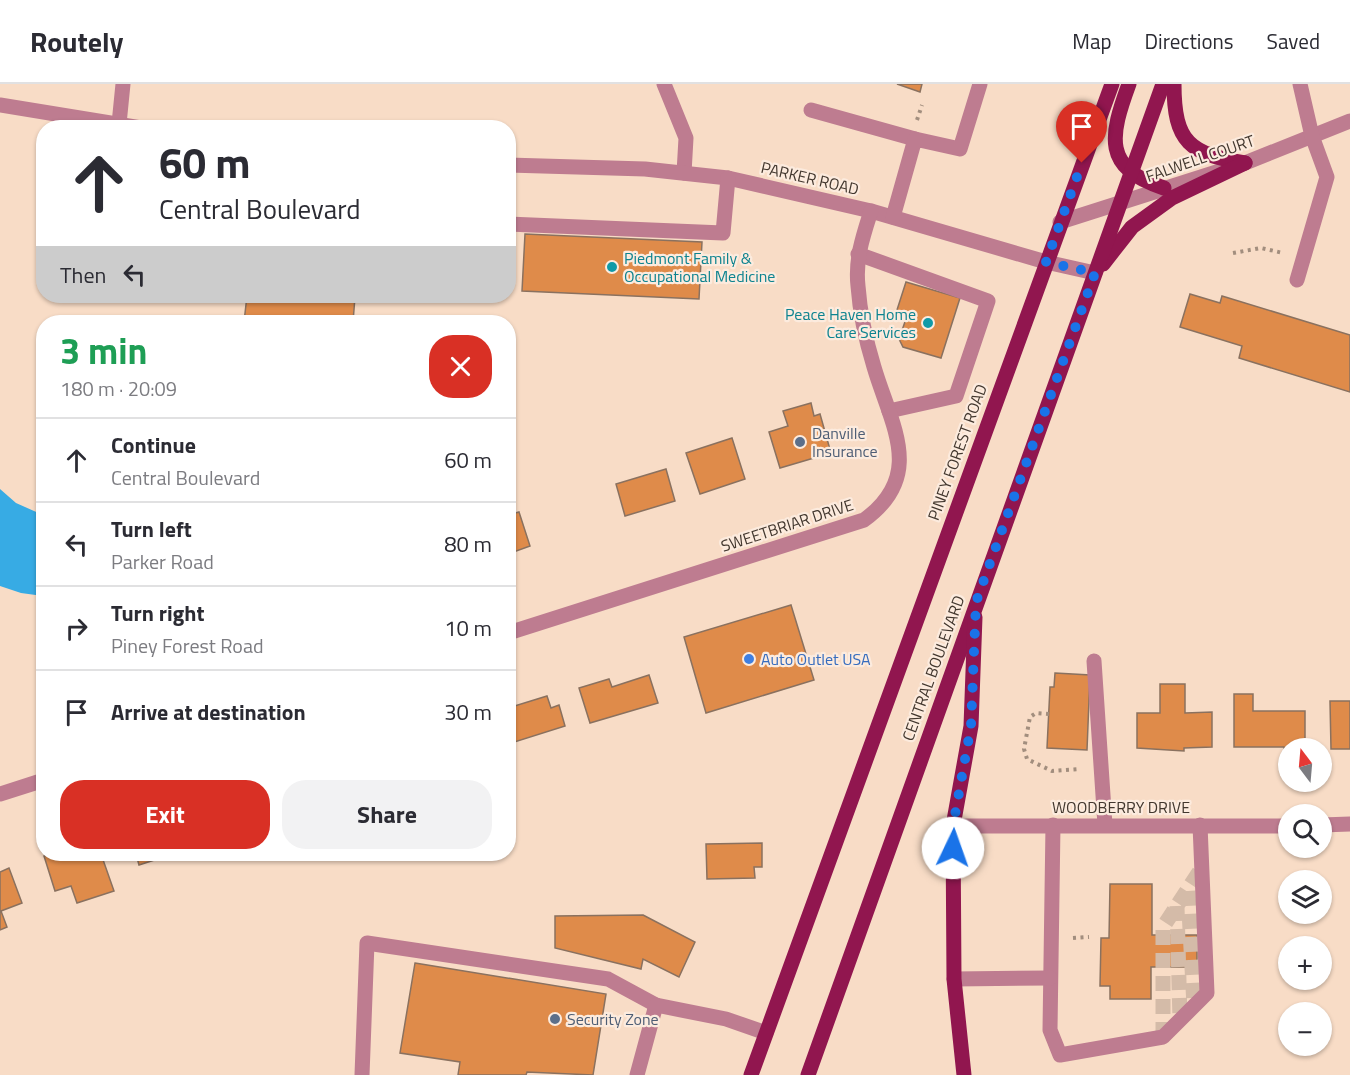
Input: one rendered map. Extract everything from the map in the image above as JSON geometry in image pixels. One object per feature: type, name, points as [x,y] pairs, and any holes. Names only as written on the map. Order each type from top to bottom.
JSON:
[{"type":"main road","name":"PINEY FOREST ROAD","points":[[766,1033],[1112,84]]},
{"type":"main road","points":[[1129,84],[1119,112],[1114,145],[1118,158],[1131,172],[1164,188]]},
{"type":"main road","points":[[1095,273],[1163,84]]},
{"type":"main road","points":[[1174,84],[1178,123],[1189,144],[1209,157],[1245,163]]},
{"type":"main road","points":[[1095,273],[1132,227],[1140,221],[1172,198],[1245,163]]},
{"type":"main road","name":"CENTRAL BOULEVARD","points":[[808,1075],[1095,273]]},
{"type":"main road","points":[[964,1075],[954,979],[953,826],[971,726],[976,602]]},
{"type":"main road","points":[[751,1075],[766,1033]]},
{"type":"street","points":[[119,120],[123,84]]},
{"type":"street","points":[[663,84],[686,138],[684,173]]},
{"type":"street","points":[[812,110],[915,139],[960,148],[980,84]]},
{"type":"street","points":[[1297,280],[1327,177],[1312,136],[1300,84]]},
{"type":"street","points":[[0,105],[94,120]]},
{"type":"street","name":"FALWELL COURT","points":[[1060,222],[1120,205],[1164,188],[1245,163],[1350,121]]},
{"type":"street","points":[[893,217],[915,139]]},
{"type":"street","name":"PARKER ROAD","points":[[516,165],[645,169],[728,178],[871,210],[1046,262],[1095,273]]},
{"type":"street","points":[[516,224],[723,232],[728,178]]},
{"type":"street","name":"SWEETBRIAR DRIVE","points":[[516,630],[864,520],[878,510],[891,493],[899,473],[900,444],[863,324],[858,285],[858,254],[871,210]]},
{"type":"street","points":[[858,254],[988,301],[956,396],[889,411]]},
{"type":"street","points":[[1094,661],[1105,825]]},
{"type":"street","points":[[0,794],[36,783]]},
{"type":"street","points":[[1332,825],[1350,824]]},
{"type":"street","points":[[1053,825],[1050,1030],[1060,1055],[1163,1037],[1207,993],[1200,825]]},
{"type":"street","name":"WOODBERRY DRIVE","points":[[953,826],[1278,826]]},
{"type":"street","points":[[362,1075],[367,943],[608,979],[656,1005],[726,1019],[766,1033]]},
{"type":"street","points":[[954,979],[1050,978]]},
{"type":"street","points":[[637,1075],[656,1005]]},
{"type":"path","points":[[1233,253],[1261,248],[1303,258]]},
{"type":"path","points":[[1049,714],[1036,713],[1030,717],[1024,749],[1027,759],[1044,769],[1052,771],[1059,769]]},
{"type":"water","points":[[0,489],[16,503],[36,512],[36,595],[0,586]]},
{"type":"building","points":[[897,84],[922,84],[920,92]]},
{"type":"building","name":"Piedmont Family & Occupational Medicine","points":[[525,234],[702,242],[699,299],[522,291]]},
{"type":"building","name":"Peace Haven Home Care Services","points":[[906,282],[960,298],[941,358],[903,347],[899,339],[907,316],[896,313]]},
{"type":"building","points":[[1190,294],[1220,303],[1222,296],[1350,335],[1350,392],[1239,358],[1242,346],[1180,327]]},
{"type":"building","points":[[246,303],[355,303],[354,315],[245,315]]},
{"type":"building","name":"Danville Insurance","points":[[811,403],[814,416],[820,414],[831,453],[780,468],[769,432],[788,426],[783,411]]},
{"type":"building","points":[[732,438],[745,479],[700,494],[686,453]]},
{"type":"building","points":[[666,469],[675,501],[625,516],[616,484]]},
{"type":"building","points":[[519,512],[530,546],[516,551],[516,513]]},
{"type":"building","name":"Auto Outlet USA","points":[[791,605],[814,680],[706,713],[684,637]]},
{"type":"building","points":[[1055,673],[1090,675],[1087,750],[1047,748],[1050,687],[1054,687]]},
{"type":"building","points":[[649,675],[658,703],[590,723],[579,688],[609,679],[612,687]]},
{"type":"building","points":[[1160,684],[1185,684],[1185,713],[1212,712],[1212,747],[1184,748],[1184,751],[1137,748],[1137,713],[1160,713]]},
{"type":"building","points":[[1234,694],[1253,694],[1253,711],[1305,711],[1305,738],[1278,738],[1278,747],[1234,747]]},
{"type":"building","points":[[547,696],[551,708],[559,705],[565,726],[516,741],[516,706]]},
{"type":"building","points":[[1330,701],[1350,701],[1350,749],[1332,749]]},
{"type":"building","points":[[762,843],[762,867],[754,867],[755,878],[707,879],[706,844]]},
{"type":"building","points":[[46,861],[103,861],[114,891],[77,903],[71,886],[55,891]]},
{"type":"building","points":[[138,861],[151,861],[139,865]]},
{"type":"building","points":[[9,868],[22,903],[1,911],[7,927],[0,930],[0,872]]},
{"type":"building","points":[[1110,884],[1152,884],[1152,935],[1197,935],[1197,967],[1151,967],[1151,999],[1110,999],[1110,986],[1100,986],[1101,938],[1109,938]]},
{"type":"building","points":[[643,915],[695,942],[679,977],[643,959],[641,969],[555,948],[555,916]]},
{"type":"building","points":[[415,963],[606,994],[593,1075],[527,1072],[526,1075],[458,1075],[460,1062],[400,1053]]},
{"type":"tunnel","points":[[1163,1037],[1163,927],[1201,869]]},
{"type":"tunnel","points":[[1188,891],[1194,1006]]},
{"type":"tunnel","points":[[1177,906],[1180,1020]]},
{"type":"place","name":"Piedmont Family & Occupational Medicine","points":[[612,267]]},
{"type":"place","name":"Peace Haven Home Care Services","points":[[928,323]]},
{"type":"place","name":"Danville Insurance","points":[[800,442]]},
{"type":"place","name":"Auto Outlet USA","points":[[749,659]]},
{"type":"place","name":"Security Zone","points":[[555,1019]]},
{"type":"route","points":[[953,848],[953,826],[971,726],[976,602],[1095,273],[1046,262],[1082,163]]}]
